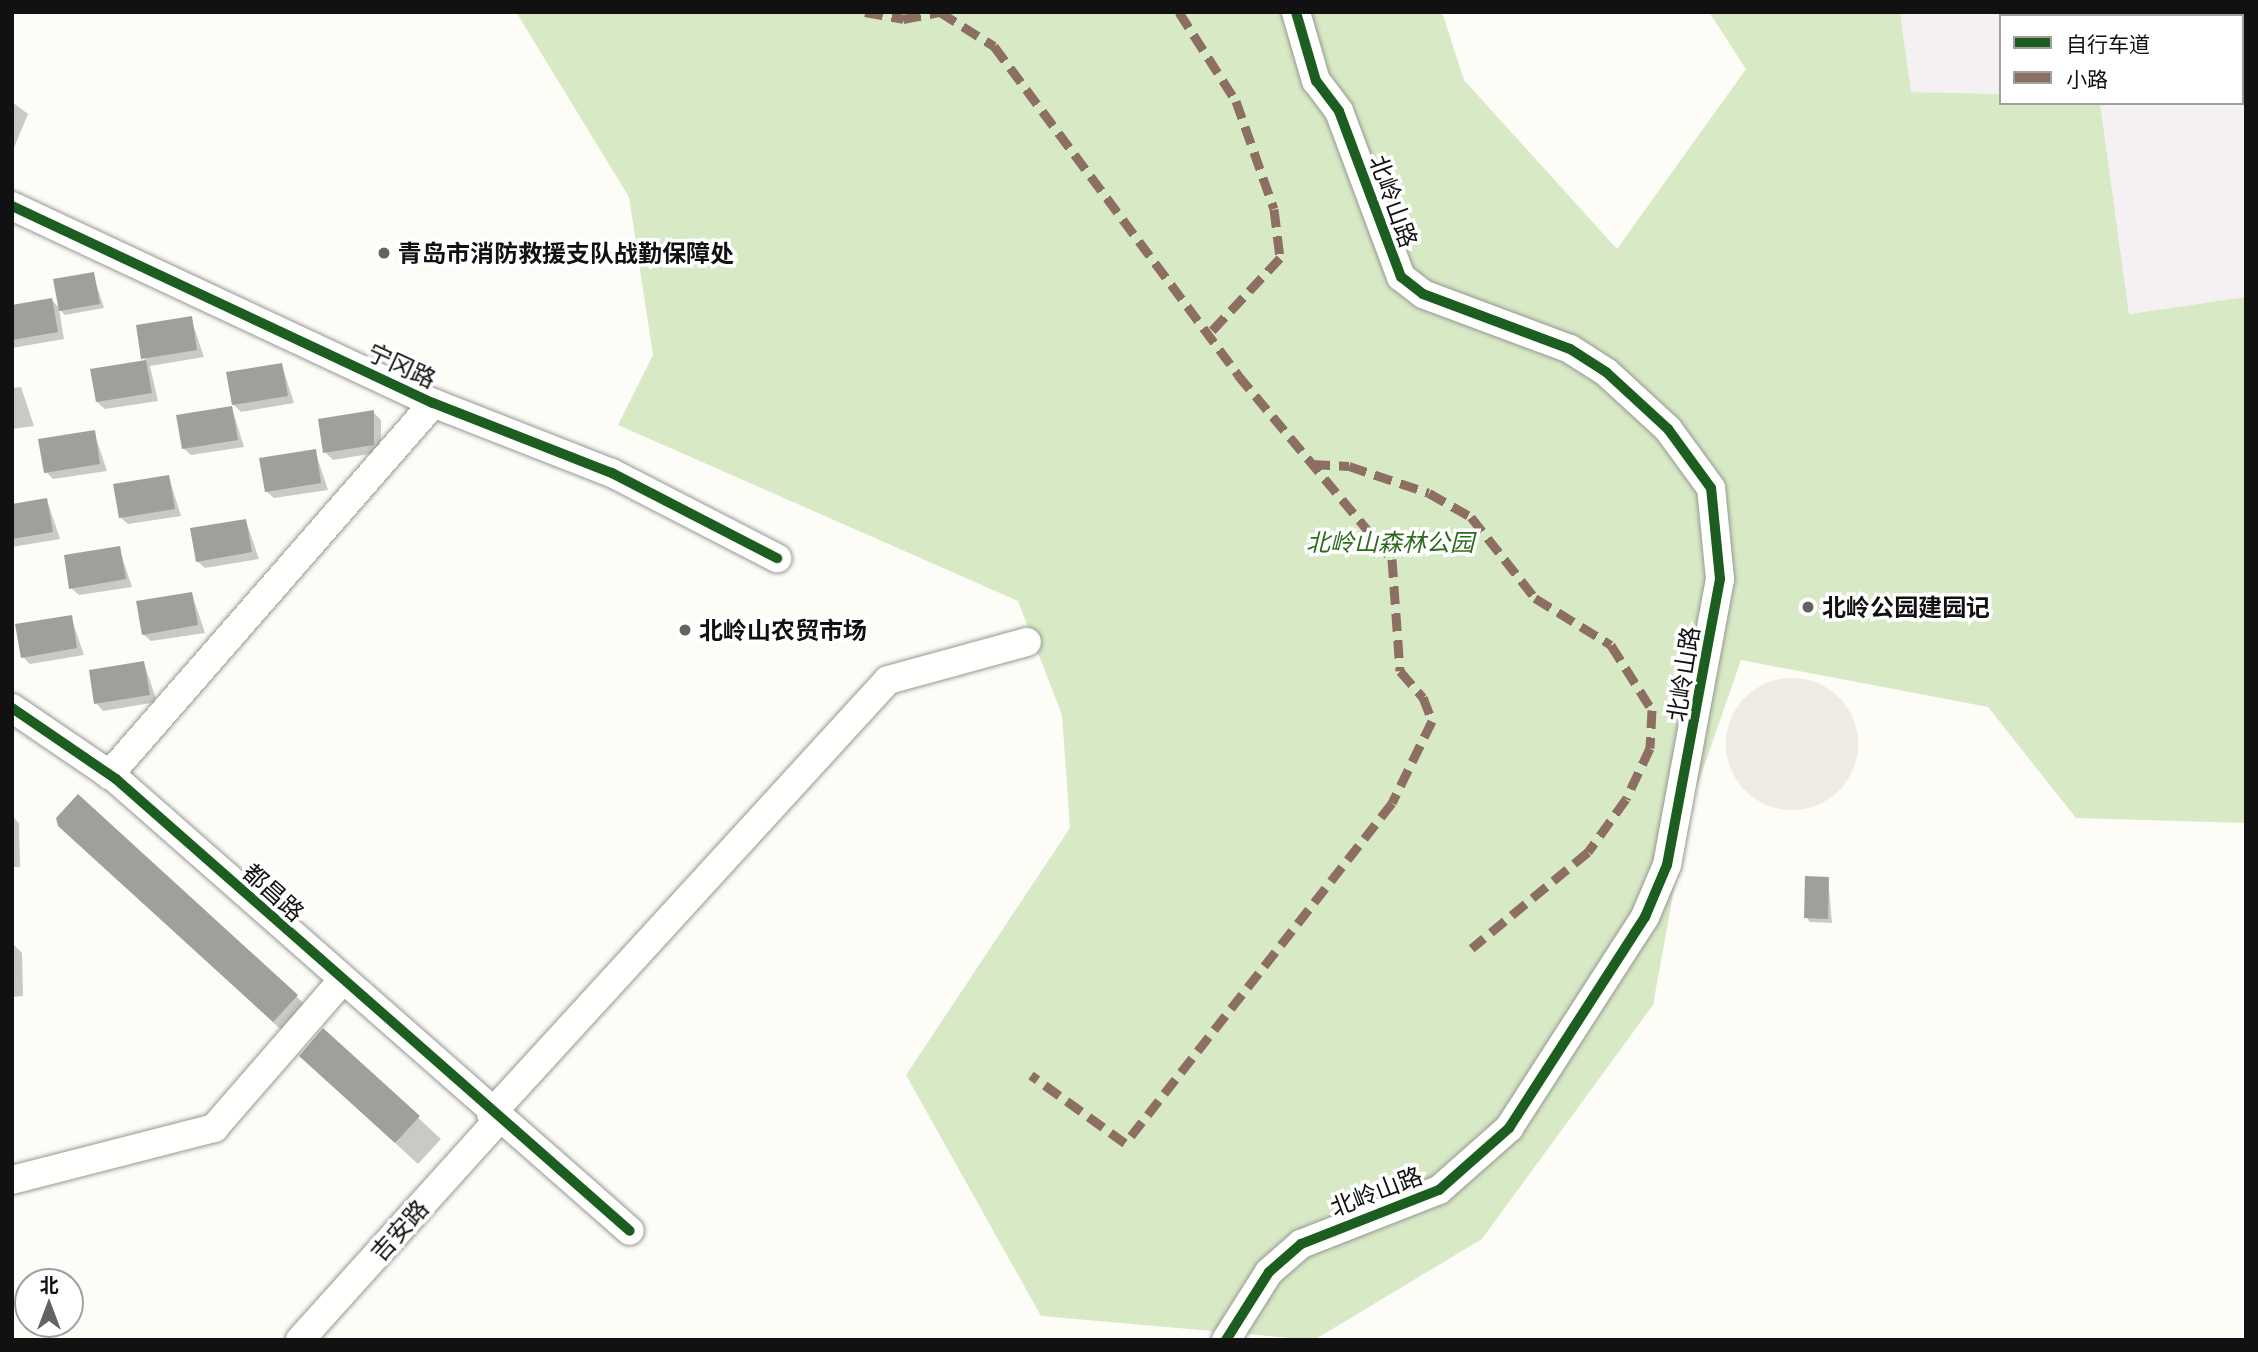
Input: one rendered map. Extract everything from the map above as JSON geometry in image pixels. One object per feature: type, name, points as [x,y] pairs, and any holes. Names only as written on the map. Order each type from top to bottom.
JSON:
[{"type":"street","name":"北岭山路","points":[[1226,1340],[1269,1272],[1314,1237],[1439,1190],[1509,1128],[1645,917],[1667,865],[1720,579],[1712,488],[1668,429],[1606,372],[1570,349],[1423,294],[1401,277],[1339,111],[1316,81],[1296,12]]},
{"type":"street","name":"宁冈路","points":[[12,206],[433,403],[612,473],[776,558]]},
{"type":"street","points":[[109,775],[433,403]]},
{"type":"street","name":"吉安路","points":[[300,1340],[494,1117],[888,680],[1027,642]]},
{"type":"street","name":"都昌路","points":[[12,709],[109,775],[494,1117],[630,1231]]},
{"type":"street","points":[[12,1180],[214,1128],[342,981]]},
{"type":"shaded area","points":[[1900,12],[2246,12],[2246,297],[2129,314],[2100,105],[2244,105],[2244,14],[1999,14],[1999,94],[1911,92]]},
{"type":"shaded area","points":[[1792,678],[1817,683],[1839,697],[1853,719],[1858,744],[1853,769],[1839,791],[1817,805],[1792,810],[1767,805],[1745,791],[1731,769],[1726,744],[1731,719],[1745,697],[1767,683]]},
{"type":"green space","name":"北岭山森林公园","points":[[516,12],[1442,12],[1464,80],[1617,249],[1746,69],[1709,12],[1900,12],[1911,92],[1999,94],[1999,105],[2100,105],[2129,314],[2246,297],[2246,823],[2076,818],[1988,707],[1741,660],[1688,812],[1653,1005],[1482,1239],[1314,1340],[1041,1316],[906,1075],[1070,828],[1062,715],[1018,601],[618,425],[653,355],[629,197]]},
{"type":"building","points":[[94,272],[100,304],[59,311],[53,279]]},
{"type":"building","points":[[52,298],[58,332],[12,340],[12,305]]},
{"type":"building","points":[[192,316],[197,350],[141,359],[136,325]]},
{"type":"building","points":[[146,360],[152,393],[96,402],[90,369]]},
{"type":"building","points":[[282,363],[288,396],[232,405],[226,372]]},
{"type":"building","points":[[232,406],[238,440],[182,449],[176,415]]},
{"type":"building","points":[[374,410],[374,445],[323,453],[318,419]]},
{"type":"building","points":[[95,430],[100,464],[44,473],[38,439]]},
{"type":"building","points":[[316,449],[321,483],[265,492],[259,458]]},
{"type":"building","points":[[169,475],[175,509],[119,518],[113,484]]},
{"type":"building","points":[[47,498],[53,532],[12,539],[12,504]]},
{"type":"building","points":[[246,519],[252,552],[196,562],[190,528]]},
{"type":"building","points":[[120,546],[126,579],[69,589],[64,555]]},
{"type":"building","points":[[192,592],[198,625],[142,635],[136,601]]},
{"type":"building","points":[[72,615],[77,648],[21,658],[15,624]]},
{"type":"building","points":[[144,661],[150,695],[94,704],[89,670]]},
{"type":"building","points":[[78,794],[298,995],[273,1022],[58,826],[56,818]]},
{"type":"building","points":[[1805,876],[1829,877],[1828,919],[1804,918]]},
{"type":"building","points":[[323,1028],[420,1116],[395,1143],[299,1056]]},
{"type":"marked path","points":[[865,12],[903,19],[940,12],[994,46],[1238,375],[1392,559],[1400,671],[1423,697],[1432,721],[1392,803],[1125,1143],[1031,1075]]},
{"type":"marked path","points":[[1179,12],[1236,101],[1274,209],[1280,258],[1208,335]]},
{"type":"marked path","points":[[1312,464],[1349,466],[1429,493],[1471,517],[1535,598],[1611,645],[1652,710],[1650,748],[1626,799],[1588,852],[1472,948]]},
{"type":"cycle path","points":[[1226,1340],[1269,1272],[1301,1244],[1439,1190],[1509,1128],[1645,917],[1667,865],[1720,579],[1711,488],[1668,429],[1606,372],[1570,349],[1423,294],[1401,277],[1339,111],[1316,81],[1296,12]]},
{"type":"cycle path","points":[[12,206],[433,403],[612,473],[777,558]]},
{"type":"cycle path","points":[[12,708],[116,779],[630,1231]]},
{"type":"place","name":"青岛市消防救援支队战勤保障处","points":[[384,253]]},
{"type":"place","name":"北岭公园建园记","points":[[1808,607]]},
{"type":"place","name":"北岭山农贸市场","points":[[685,630]]}]
